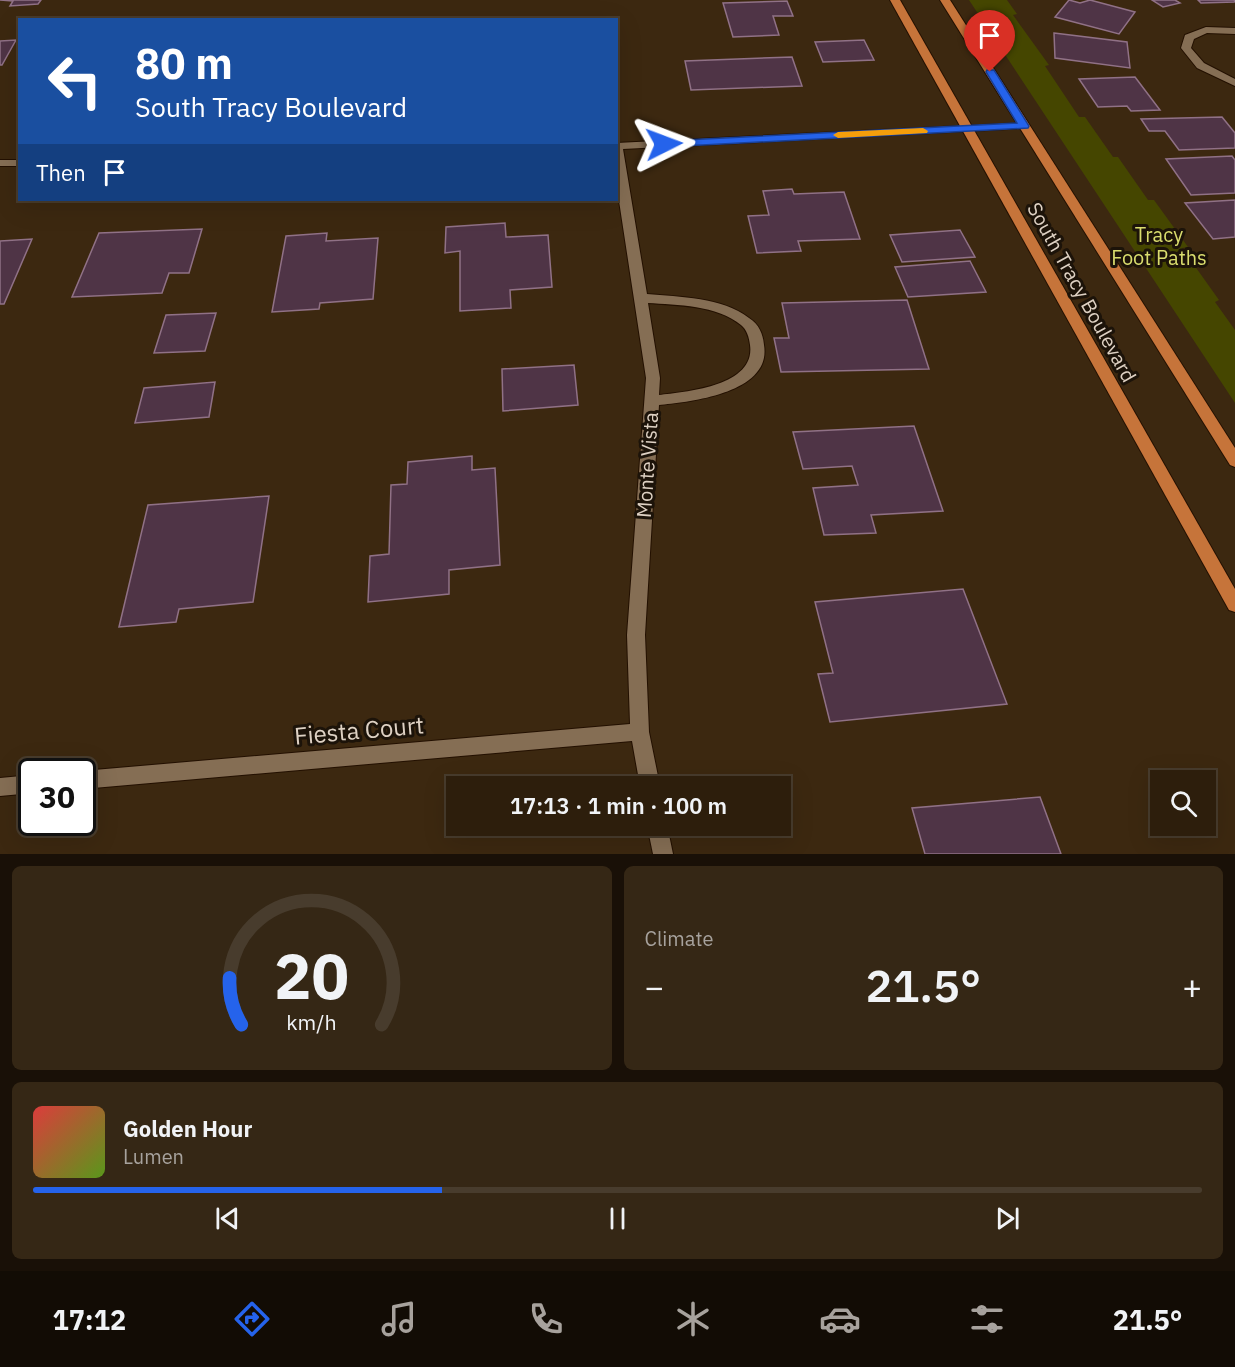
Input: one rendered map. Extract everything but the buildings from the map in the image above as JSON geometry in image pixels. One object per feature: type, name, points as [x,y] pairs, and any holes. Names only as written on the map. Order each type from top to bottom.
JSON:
[{"type":"main road","name":"South Tracy Boulevard","points":[[895,0],[1235,604]]},
{"type":"main road","name":"South Tracy Boulevard","points":[[945,0],[1235,460]]},
{"type":"street","points":[[1235,31],[1206,30],[1189,37],[1186,48],[1192,60],[1208,71],[1235,83]]},
{"type":"street","points":[[618,146],[1024,126]]},
{"type":"street","name":"Monte Vista","points":[[618,153],[652,378],[636,635],[640,732],[648,776]]},
{"type":"street","points":[[0,163],[18,163]]},
{"type":"street","points":[[640,298],[696,302],[734,314],[752,328],[758,344],[756,363],[742,377],[717,391],[651,401]]},
{"type":"street","name":"Fiesta Court","points":[[96,779],[640,732]]},
{"type":"street","points":[[0,787],[18,785]]},
{"type":"street","points":[[659,836],[663,854]]},
{"type":"green space","name":"Tracy Foot Paths","points":[[969,0],[1007,0],[1017,14],[1013,15],[1049,65],[1045,66],[1079,117],[1085,117],[1113,157],[1118,157],[1148,200],[1154,200],[1188,247],[1182,248],[1219,300],[1215,302],[1235,330],[1235,403]]},
{"type":"slow traffic","points":[[838,135],[923,131]]},
{"type":"route","points":[[664,144],[1024,126],[990,72]]}]
